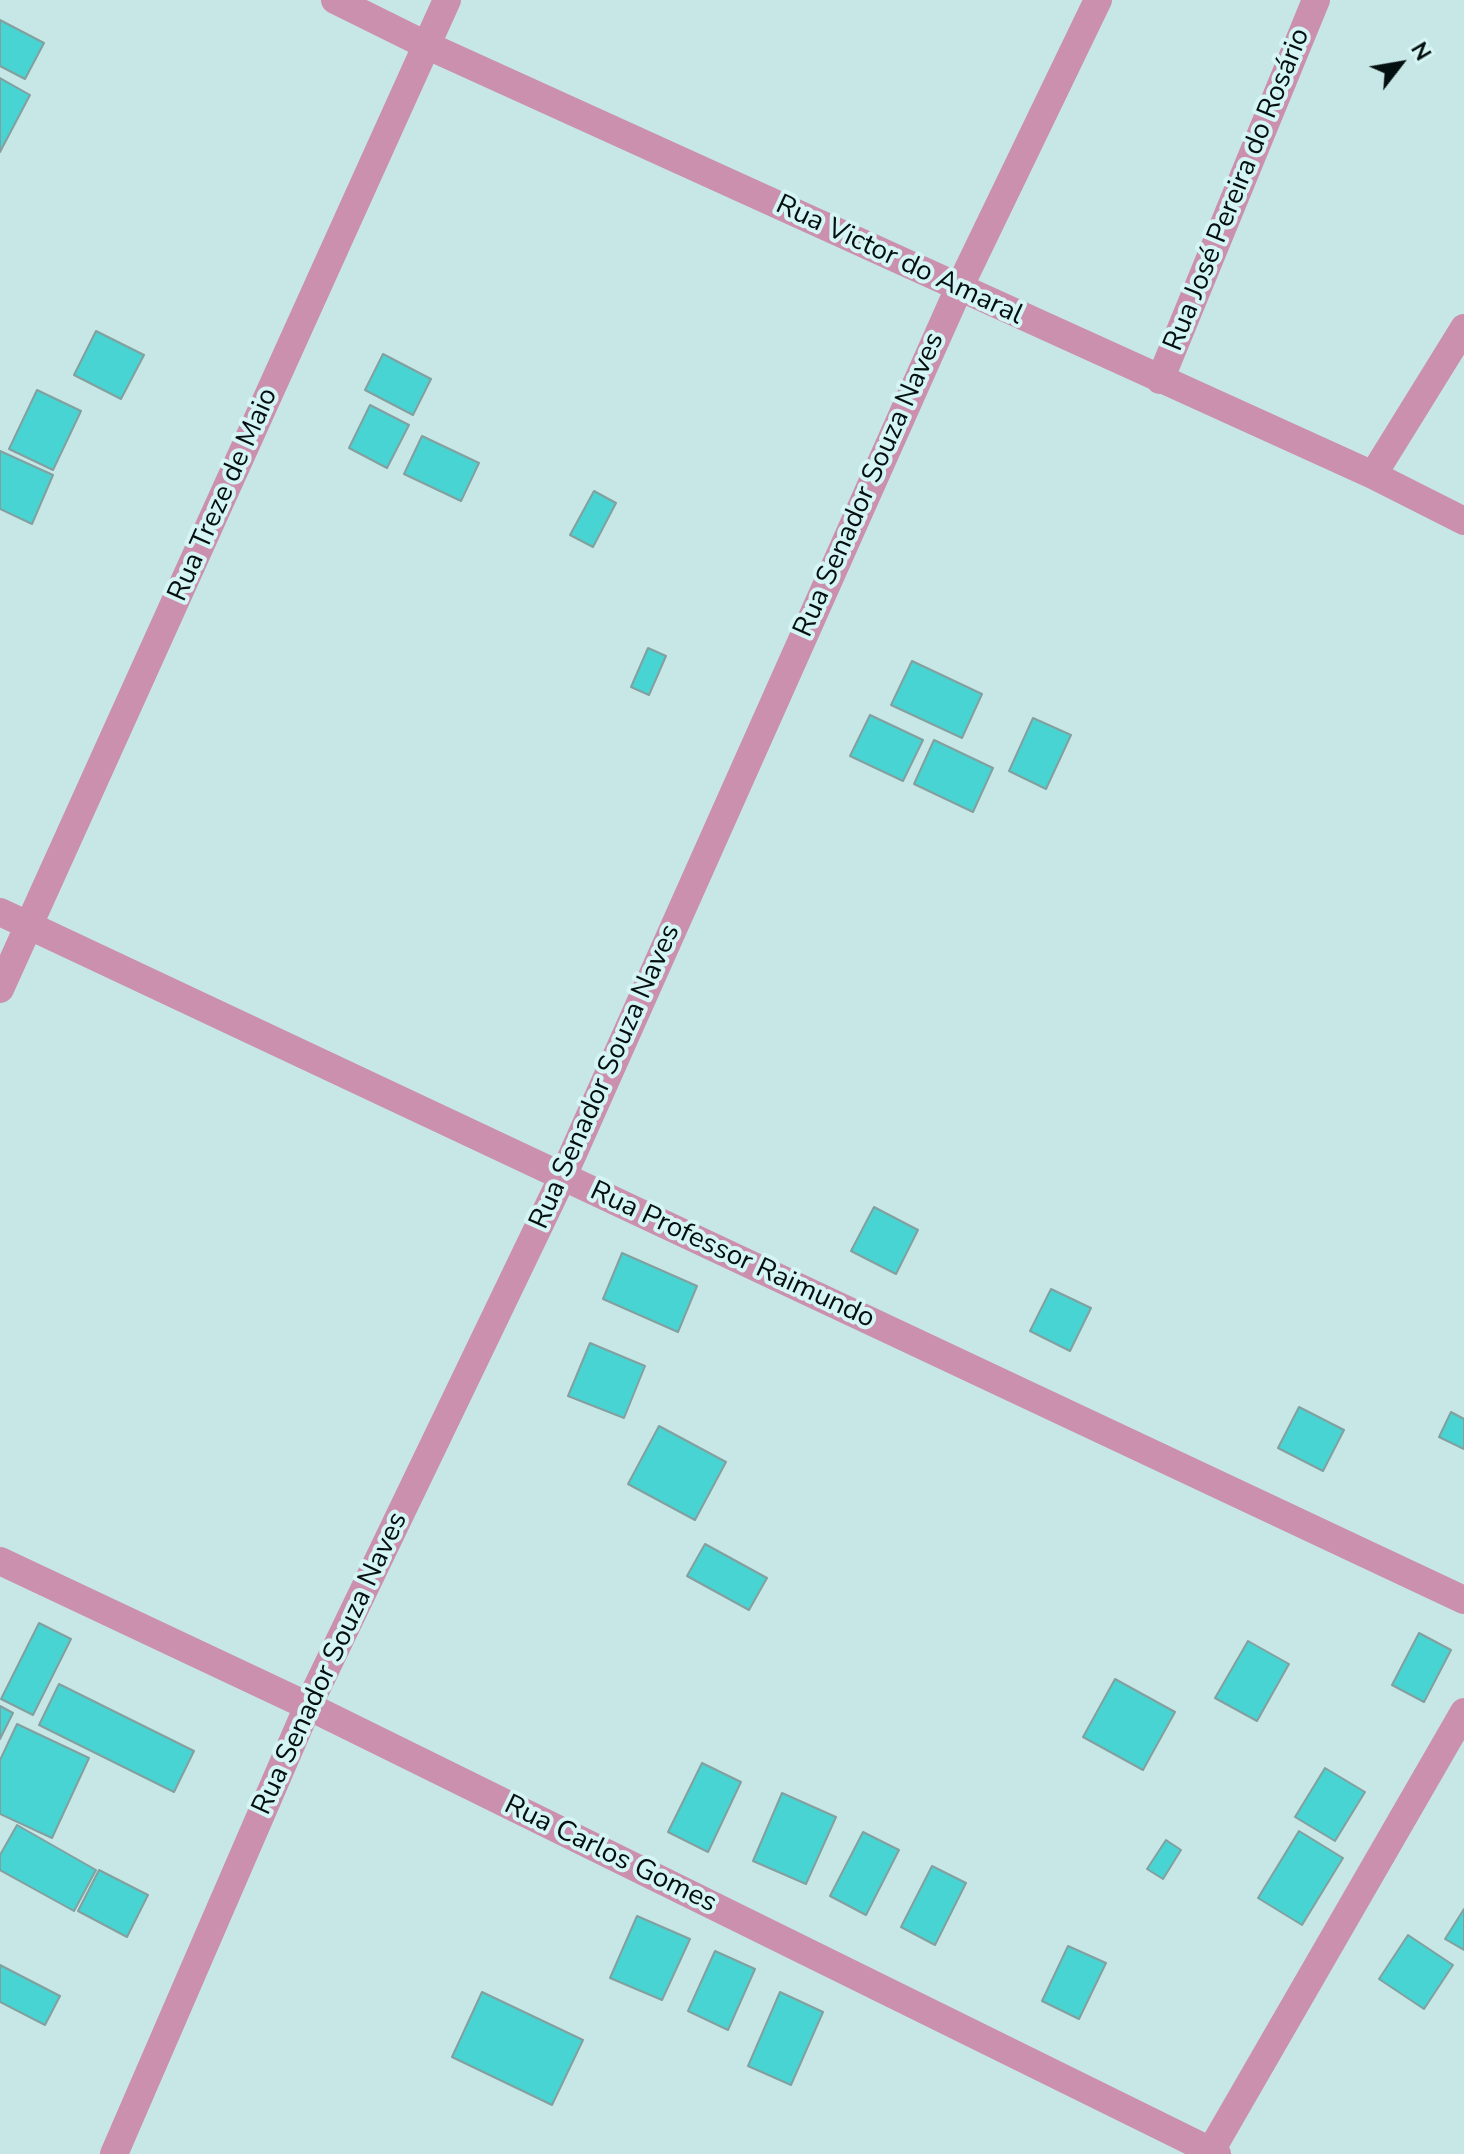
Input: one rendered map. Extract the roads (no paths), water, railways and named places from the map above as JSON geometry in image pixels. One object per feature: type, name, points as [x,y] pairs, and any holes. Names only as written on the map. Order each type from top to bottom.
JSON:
[{"type":"street","name":"Rua Victor do Amaral","points":[[335,0],[426,45],[1373,475],[1464,521]]},
{"type":"street","name":"Rua Treze de Maio","points":[[0,989],[447,0]]},
{"type":"street","name":"Rua Senador Souza Naves","points":[[114,2154],[308,1706],[563,1176],[959,288],[1098,0]]},
{"type":"street","name":"Rua José Pereira do Rosário","points":[[1160,380],[1316,0]]},
{"type":"street","points":[[1373,475],[1464,328]]},
{"type":"street","name":"Rua Professor Raimundo","points":[[0,912],[1464,1600]]},
{"type":"street","name":"Rua Carlos Gomes","points":[[0,1561],[308,1706],[1212,2153]]},
{"type":"street","points":[[1212,2153],[1464,1712]]}]
